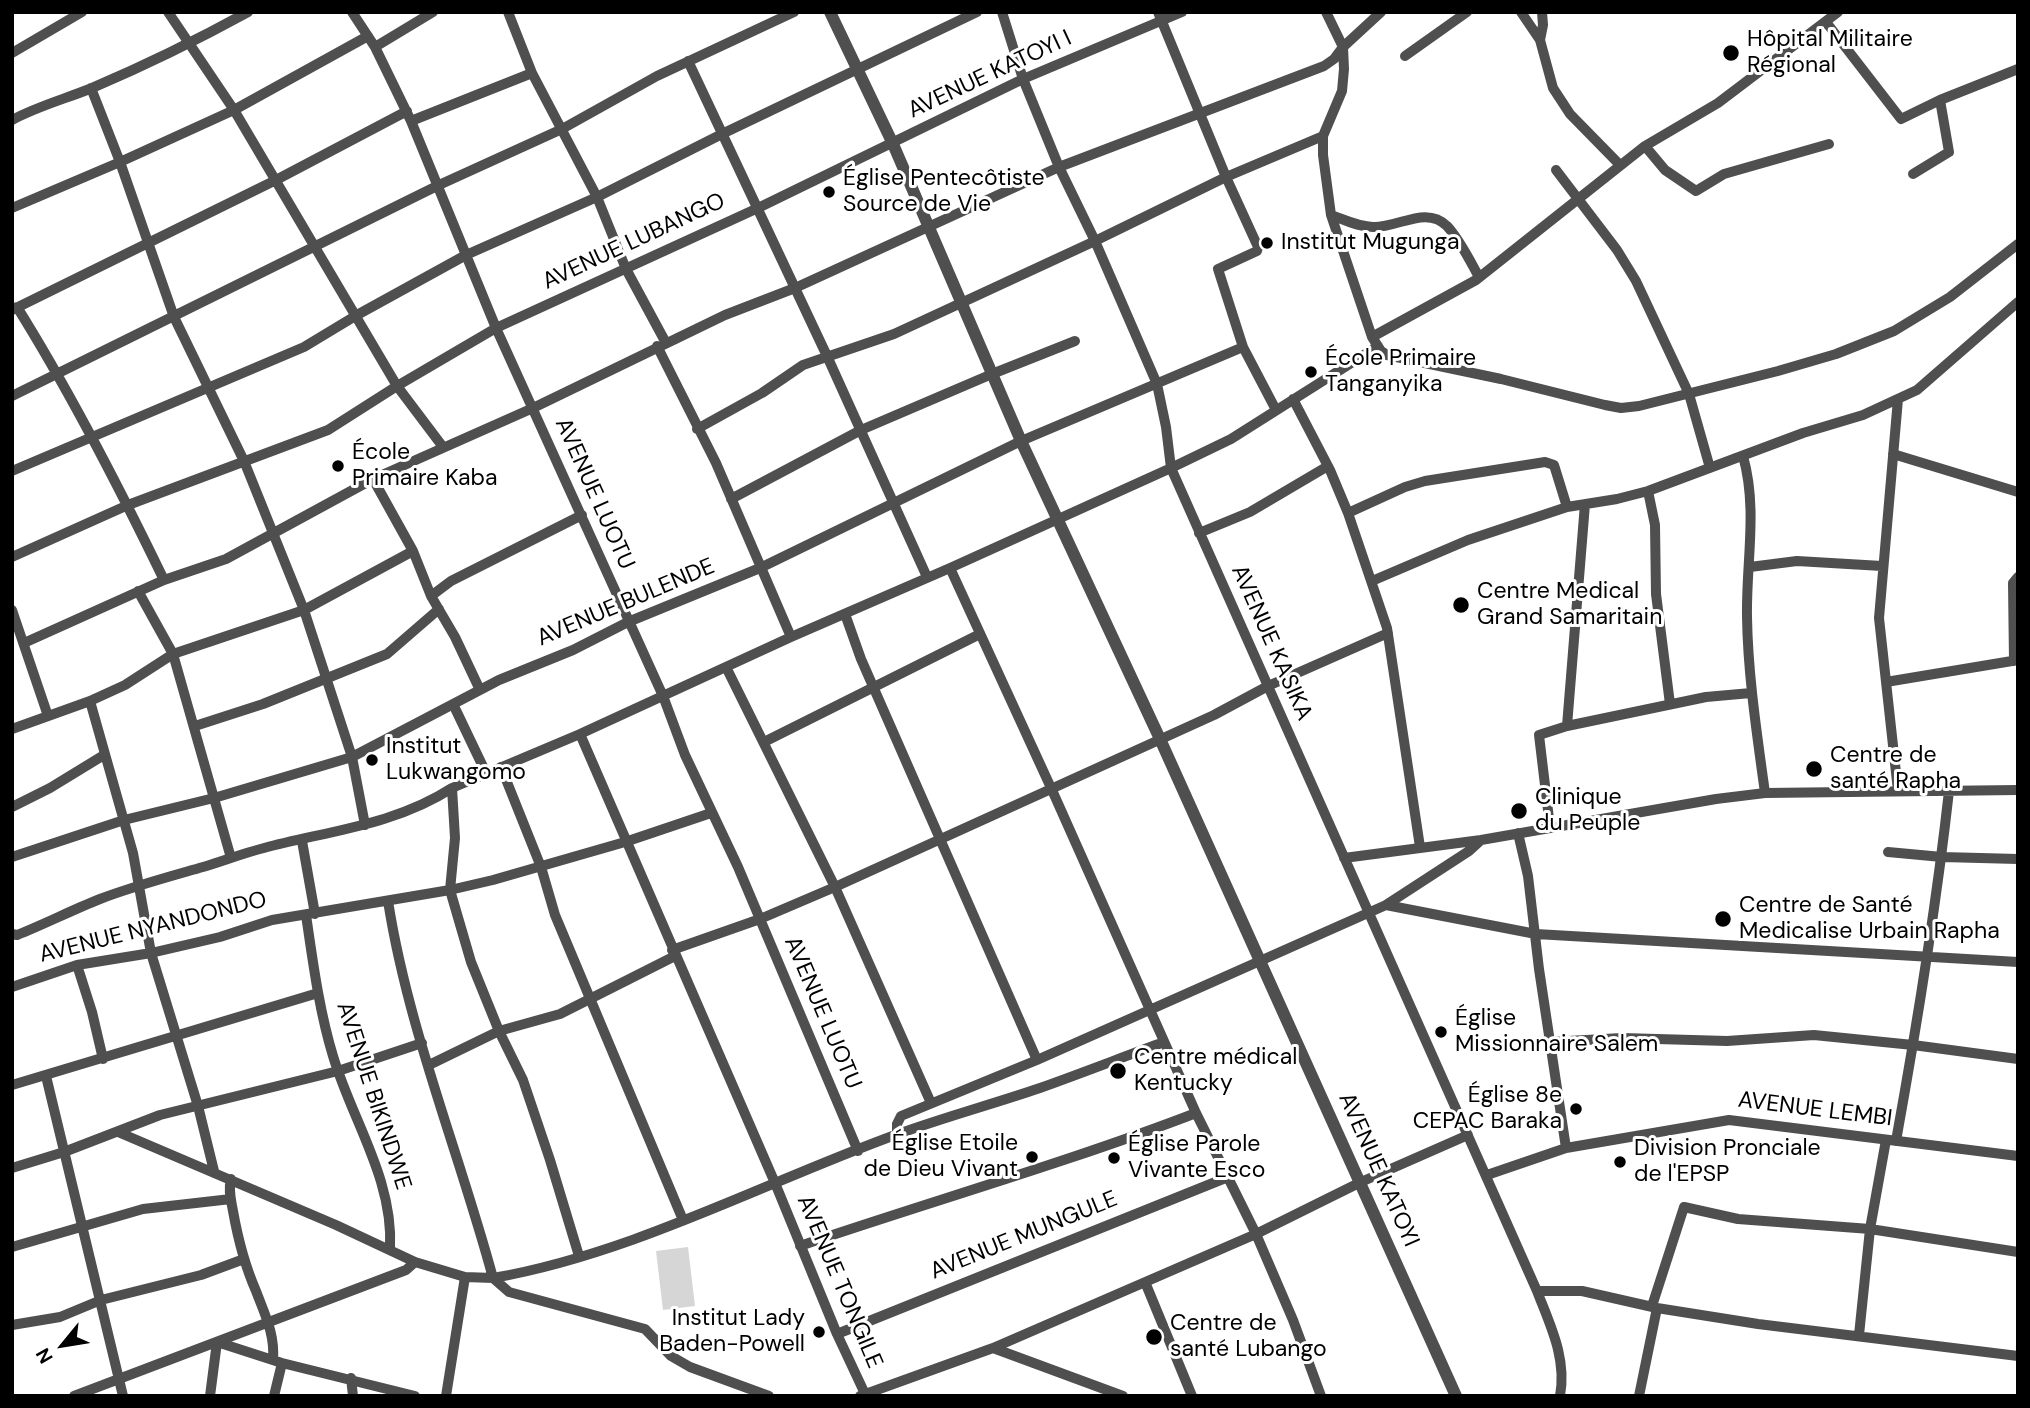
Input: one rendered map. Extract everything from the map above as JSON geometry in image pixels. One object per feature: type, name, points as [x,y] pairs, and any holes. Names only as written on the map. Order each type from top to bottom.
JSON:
[{"type":"street","points":[[12,53],[82,12]]},
{"type":"street","points":[[168,12],[234,110],[397,386],[443,447]]},
{"type":"street","points":[[12,120],[190,44],[248,12]]},
{"type":"street","name":"AVENUE LUOTU","points":[[352,12],[375,47],[409,116],[496,328],[663,696],[685,755],[760,919],[781,975],[858,1151]]},
{"type":"street","points":[[375,47],[433,12]]},
{"type":"street","points":[[508,12],[532,73],[597,197],[626,269],[791,637]]},
{"type":"street","points":[[12,396],[439,185],[562,129],[688,61],[794,12]]},
{"type":"street","name":"AVENUE KATOYI","points":[[830,12],[893,144],[1056,519],[1160,739],[1456,1396]]},
{"type":"street","points":[[12,471],[304,347],[466,255],[597,197],[977,12]]},
{"type":"street","name":"AVENUE KASIKA","points":[[1002,12],[1023,79],[1059,167],[1095,241],[1157,384],[1171,468],[1537,1291],[1562,1362],[1560,1396]]},
{"type":"street","name":"AVENUE KATOYI I","points":[[893,144],[1023,79],[1160,16],[1182,12]]},
{"type":"street","points":[[1326,12],[1343,47],[1344,69],[1342,91],[1323,136],[1331,215],[1375,342],[1387,355],[1621,408],[1639,406],[1822,358],[1894,331],[1950,297],[2018,244]]},
{"type":"street","points":[[12,652],[164,580],[226,559],[373,479],[533,408],[725,315],[795,288],[1059,167],[1324,66],[1381,12]]},
{"type":"street","points":[[1405,56],[1467,12]]},
{"type":"street","points":[[1521,12],[1540,40],[1553,88],[1570,114],[1620,165]]},
{"type":"street","points":[[1540,40],[1544,24],[1542,12]]},
{"type":"street","points":[[12,934],[17,935],[48,923],[139,884],[262,848],[302,841],[411,811],[452,788],[580,734],[1231,439],[1375,342],[1479,277],[1645,146],[1718,103],[1838,12]]},
{"type":"street","points":[[1160,16],[1226,177],[1258,247],[1257,251],[1218,268],[1243,347],[1276,410]]},
{"type":"street","points":[[1826,22],[1901,118],[2018,69]]},
{"type":"street","points":[[12,208],[234,110],[368,36]]},
{"type":"street","points":[[688,61],[827,356],[927,577]]},
{"type":"street","points":[[164,580],[128,505],[58,373],[15,309],[409,116],[532,73]]},
{"type":"street","points":[[91,88],[174,317],[244,461],[304,610],[352,757],[365,825]]},
{"type":"street","points":[[1913,174],[1949,152],[1940,100]]},
{"type":"street","points":[[697,429],[762,393],[803,365],[884,338],[1095,241],[1226,177],[1323,136]]},
{"type":"street","name":"AVENUE LUBANGO","points":[[12,557],[128,505],[333,428],[397,386],[496,328],[893,144]]},
{"type":"street","points":[[1645,146],[1665,170],[1696,191],[1724,174],[1829,144]]},
{"type":"street","points":[[1556,170],[1636,281],[1689,394],[1710,468]]},
{"type":"street","points":[[1331,215],[1369,227],[1382,227],[1425,216],[1435,218],[1448,227],[1479,277]]},
{"type":"street","points":[[1371,580],[1468,540],[1567,507],[1648,491],[1802,433],[1863,415],[1917,390],[2018,302]]},
{"type":"street","points":[[731,499],[861,430],[1075,341]]},
{"type":"street","name":"AVENUE BULENDE","points":[[12,857],[124,820],[214,798],[352,757],[480,690],[573,650],[628,622],[761,568],[1021,441],[1243,347]]},
{"type":"street","points":[[1293,399],[1328,466],[1348,513],[1388,633],[1420,847]]},
{"type":"street","points":[[1898,399],[1879,618],[1898,792]]},
{"type":"street","points":[[1893,454],[2018,492]]},
{"type":"street","points":[[1744,456],[1752,503],[1747,614],[1751,693],[1765,793]]},
{"type":"street","points":[[1348,513],[1425,481],[1545,462],[1554,465],[1567,507]]},
{"type":"street","points":[[1199,533],[1250,512],[1328,466]]},
{"type":"street","points":[[373,479],[413,551],[431,596],[480,690]]},
{"type":"street","points":[[1648,491],[1655,526],[1656,594],[1670,704]]},
{"type":"street","points":[[1567,726],[1585,504]]},
{"type":"street","points":[[431,596],[452,581],[582,515]]},
{"type":"street","points":[[12,729],[90,701],[125,684],[173,654],[304,610],[413,551]]},
{"type":"street","points":[[1749,567],[1797,561],[1882,566]]},
{"type":"street","points":[[950,568],[1196,1113],[1256,1234],[1293,1320],[1321,1396]]},
{"type":"street","points":[[1886,682],[2016,660],[2013,583],[2018,578]]},
{"type":"street","points":[[138,592],[173,654],[231,858]]},
{"type":"street","points":[[195,726],[327,680],[387,654],[439,609]]},
{"type":"street","points":[[12,610],[48,716]]},
{"type":"street","points":[[845,614],[874,688],[1037,1060]]},
{"type":"street","points":[[429,1065],[499,1031],[560,1014],[673,953],[835,887],[1052,790],[1244,700],[1268,686],[1388,633]]},
{"type":"street","points":[[764,742],[980,634]]},
{"type":"street","points":[[726,667],[835,887],[931,1103]]},
{"type":"street","points":[[1550,827],[1538,738],[1542,733],[1706,697],[1751,693]]},
{"type":"street","points":[[90,701],[124,820],[151,953],[198,1106],[214,1171]]},
{"type":"street","points":[[453,704],[486,773]]},
{"type":"street","name":"AVENUE TONGILE","points":[[580,734],[775,1184],[863,1395]]},
{"type":"street","points":[[12,807],[50,788],[104,755]]},
{"type":"street","points":[[501,767],[541,867],[555,915],[683,1220]]},
{"type":"street","points":[[452,788],[455,838],[450,890],[471,962],[499,1031],[523,1080],[579,1256]]},
{"type":"street","points":[[1344,858],[1480,840],[1765,793],[2018,790]]},
{"type":"street","points":[[1859,1335],[1870,1229],[1913,1045],[1942,857],[1949,791]]},
{"type":"street","name":"AVENUE NYANDONDO","points":[[12,987],[77,965],[151,953],[220,937],[272,920],[450,890],[541,867],[711,813]]},
{"type":"street","points":[[1518,833],[1528,876],[1566,1148]]},
{"type":"street","points":[[897,1135],[897,1124],[901,1116],[1037,1060],[1386,905],[1469,851],[1480,840]]},
{"type":"street","name":"AVENUE BIKINDWE","points":[[302,841],[318,993],[338,1071],[376,1168],[391,1224],[390,1249]]},
{"type":"street","points":[[1888,852],[2018,859]]},
{"type":"street","points":[[388,901],[395,944],[422,1043],[493,1278],[509,1292],[645,1329],[671,1356],[690,1367],[769,1396]]},
{"type":"street","points":[[1386,905],[1536,934],[2018,962]]},
{"type":"street","points":[[77,965],[103,1059]]},
{"type":"street","points":[[12,1085],[318,993]]},
{"type":"street","points":[[1550,1042],[1622,1038],[1707,1042],[1814,1035],[2018,1059]]},
{"type":"street","points":[[118,1132],[214,1171],[415,1262],[464,1277],[493,1278],[537,1270],[683,1220],[897,1135],[1039,1088],[1164,1042]]},
{"type":"street","points":[[12,1167],[64,1152],[160,1115],[338,1071],[422,1043]]},
{"type":"street","points":[[46,1076],[123,1396]]},
{"type":"street","points":[[800,1246],[1100,1149],[1196,1113]]},
{"type":"street","name":"AVENUE LEMBI","points":[[1487,1175],[1566,1148],[1729,1120],[2018,1156]]},
{"type":"street","points":[[863,1395],[993,1348],[1256,1234],[1361,1181],[1468,1135]]},
{"type":"street","name":"AVENUE MUNGULE","points":[[837,1334],[1228,1177]]},
{"type":"street","points":[[231,1179],[229,1188],[244,1259],[269,1321],[274,1345],[277,1362],[274,1396]]},
{"type":"street","points":[[12,1247],[142,1209],[231,1199]]},
{"type":"street","points":[[1639,1396],[1655,1307],[1684,1207],[1738,1219],[1870,1229],[2018,1252]]},
{"type":"street","points":[[12,1325],[60,1317],[101,1300],[201,1275],[244,1259]]},
{"type":"street","points":[[74,1396],[406,1270],[415,1262]]},
{"type":"street","points":[[446,1396],[464,1277]]},
{"type":"street","points":[[1145,1282],[1192,1396]]},
{"type":"street","points":[[1537,1291],[1582,1291],[1655,1307],[1758,1324],[2018,1356]]},
{"type":"street","points":[[217,1342],[277,1362],[351,1378],[415,1396]]},
{"type":"street","points":[[210,1396],[217,1342]]},
{"type":"street","points":[[993,1348],[1123,1396]]},
{"type":"street","points":[[351,1378],[353,1396]]},
{"type":"shaded area","points":[[688,1247],[695,1306],[663,1310],[656,1251]]},
{"type":"place","name":"Hôpital Militaire Régional","points":[[1731,53]]},
{"type":"place","name":"Église Pentecôtiste Source de Vie","points":[[829,192]]},
{"type":"place","name":"Institut Mugunga","points":[[1267,243]]},
{"type":"place","name":"École Primaire Tanganyika","points":[[1311,372]]},
{"type":"place","name":"École Primaire Kaba","points":[[338,466]]},
{"type":"place","name":"Centre Medical Grand Samaritain","points":[[1461,605]]},
{"type":"place","name":"Institut Lukwangomo","points":[[372,760]]},
{"type":"place","name":"Centre de santé Rapha","points":[[1814,769]]},
{"type":"place","name":"Clinique du Peuple","points":[[1519,811]]},
{"type":"place","name":"Centre de Santé Medicalise Urbain Rapha","points":[[1723,919]]},
{"type":"place","name":"Église Missionnaire Salem","points":[[1441,1032]]},
{"type":"place","name":"Centre médical Kentucky","points":[[1118,1071]]},
{"type":"place","name":"Église 8e CEPAC Baraka","points":[[1576,1109]]},
{"type":"place","name":"Église Etoile de Dieu Vivant","points":[[1032,1157]]},
{"type":"place","name":"Église Parole Vivante Esco","points":[[1114,1158]]},
{"type":"place","name":"Division Pronciale de l'EPSP","points":[[1620,1162]]},
{"type":"place","name":"Institut Lady Baden-Powell","points":[[819,1332]]},
{"type":"place","name":"Centre de santé Lubango","points":[[1154,1337]]}]
